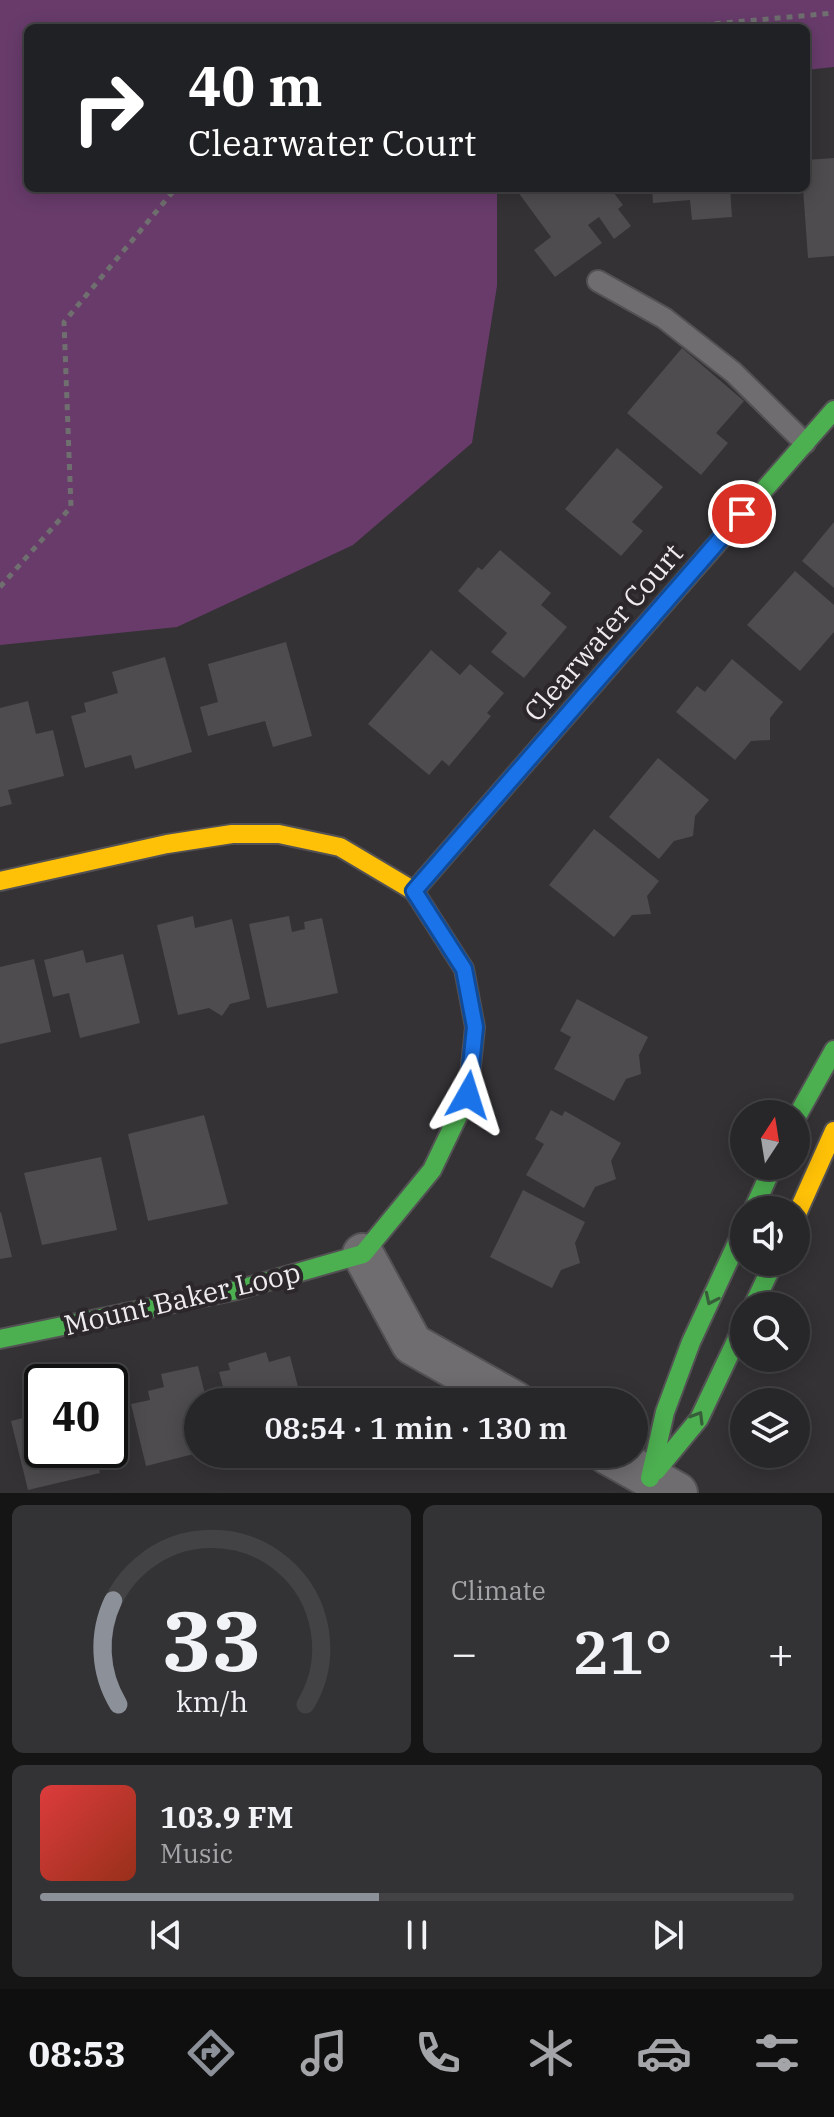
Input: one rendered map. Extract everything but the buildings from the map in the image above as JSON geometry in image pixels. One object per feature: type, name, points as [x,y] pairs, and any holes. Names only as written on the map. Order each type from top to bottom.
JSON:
[{"type":"street","name":"Clearwater Court","points":[[414,891],[834,410]]},
{"type":"street","points":[[0,881],[167,844],[232,834],[279,834],[340,847],[414,891],[464,969],[475,1027],[468,1095],[432,1170],[363,1254],[412,1344],[490,1388]]},
{"type":"street","points":[[806,1100],[834,1050]]},
{"type":"street","points":[[805,1196],[834,1131]]},
{"type":"street","name":"Mount Baker Loop","points":[[0,1339],[237,1290],[363,1254]]},
{"type":"street","points":[[656,1488],[665,1412],[686,1356],[730,1259]]},
{"type":"street","points":[[656,1488],[699,1419],[730,1354]]},
{"type":"street","points":[[628,1468],[656,1488]]},
{"type":"lane","points":[[598,281],[664,318],[722,363],[805,443]]},
{"type":"path","points":[[712,24],[834,13]]},
{"type":"path","points":[[0,587],[71,507],[64,322],[173,192]]},
{"type":"shaded area","points":[[0,0],[834,0],[834,67],[810,70],[810,24],[24,24],[24,192],[497,192],[497,286],[472,443],[353,545],[177,627],[0,645]]},
{"type":"traffic: fast","points":[[650,620],[834,410]]},
{"type":"traffic: fast","points":[[0,1339],[237,1290],[363,1254],[432,1170],[468,1095],[475,1027],[464,969],[414,891]]},
{"type":"traffic: fast","points":[[806,1100],[834,1050]]},
{"type":"traffic: fast","points":[[759,1196],[767,1180]]},
{"type":"traffic: fast","points":[[650,1478],[665,1412],[691,1342],[730,1258]]},
{"type":"traffic: fast","points":[[760,1292],[767,1276]]},
{"type":"traffic: fast","points":[[656,1471],[699,1419],[730,1354]]},
{"type":"traffic: slow","points":[[414,891],[650,620]]},
{"type":"traffic: slow","points":[[0,881],[167,844],[232,834],[279,834],[340,847],[414,891]]},
{"type":"traffic: slow","points":[[805,1196],[834,1131]]},
{"type":"route","points":[[468,1095],[475,1027],[464,969],[414,891],[742,514]]}]
